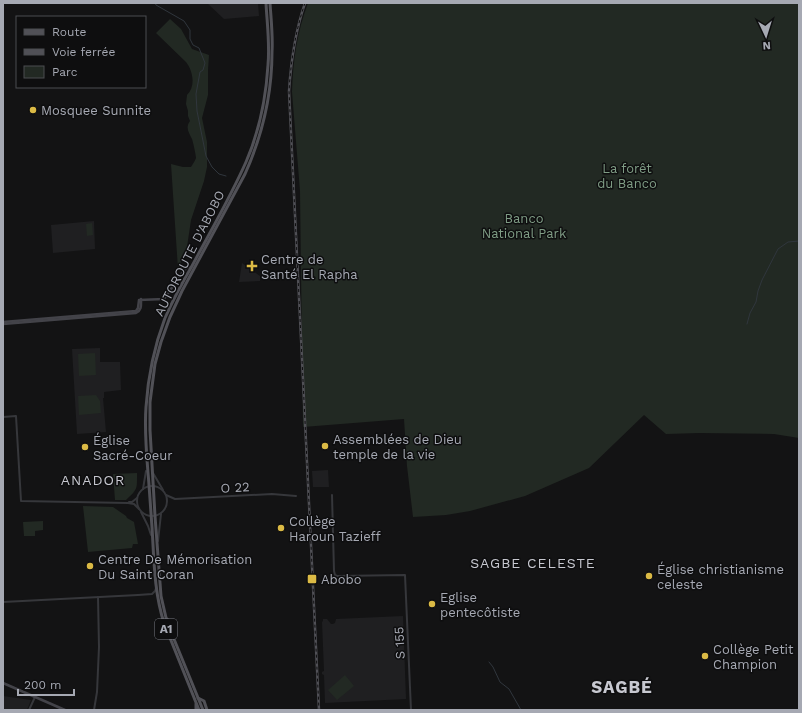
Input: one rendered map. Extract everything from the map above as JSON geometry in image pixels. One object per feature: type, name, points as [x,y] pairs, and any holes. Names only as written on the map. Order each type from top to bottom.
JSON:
[{"type":"main road","name":"AUTOROUTE D'ABOBO","points":[[153,516],[151,486],[147,462],[146,431],[146,408],[152,363],[166,317],[241,172],[257,130],[263,102],[268,65],[269,43],[266,3]]},
{"type":"main road","name":"AUTOROUTE D'ABOBO","points":[[151,486],[150,402],[155,364],[170,317],[182,291],[244,174],[255,149],[261,130],[272,70],[270,3]]},
{"type":"main road","points":[[3,323],[136,313],[141,307],[140,300],[164,299],[186,269],[191,267]]},
{"type":"main road","points":[[146,471],[147,462]]},
{"type":"main road","name":"A1","points":[[153,516],[152,538],[156,586],[160,611],[199,710]]},
{"type":"main road","name":"A1","points":[[153,516],[161,596],[165,615],[203,710]]},
{"type":"main road","points":[[165,615],[172,625]]},
{"type":"main road","points":[[3,683],[64,710]]},
{"type":"main road","points":[[198,698],[204,701],[207,710]]},
{"type":"main road","points":[[196,702],[196,710]]},
{"type":"street","points":[[3,417],[16,416],[21,501],[128,503],[134,504],[145,514],[153,516],[161,514],[173,501],[163,491],[152,472]]},
{"type":"street","points":[[146,471],[142,490],[138,497],[137,503],[152,538]]},
{"type":"street","points":[[142,490],[151,486],[160,488],[163,491]]},
{"type":"street","name":"O 22","points":[[173,501],[266,494],[296,496]]},
{"type":"street","points":[[166,495],[168,500],[167,506]]},
{"type":"street","name":"S 155","points":[[332,495],[335,575],[405,575],[411,710]]},
{"type":"street","points":[[128,503],[132,502],[138,497]]},
{"type":"street","points":[[157,546],[161,514]]},
{"type":"street","points":[[3,602],[152,594],[155,591],[156,586]]},
{"type":"street","points":[[94,710],[97,692],[99,647],[98,597]]},
{"type":"street","points":[[29,710],[35,698]]},
{"type":"shaded area","points":[[207,3],[258,3],[259,16],[224,19]]},
{"type":"shaded area","points":[[94,221],[95,249],[53,253],[51,225]]},
{"type":"shaded area","points":[[242,263],[260,276],[260,281],[239,282]]},
{"type":"shaded area","points":[[100,348],[100,362],[120,362],[121,390],[104,392],[103,398],[106,432],[77,434],[72,349]]},
{"type":"shaded area","points":[[328,470],[329,487],[313,487],[312,471]]},
{"type":"shaded area","points":[[403,616],[406,699],[325,703],[324,675],[322,674],[324,671],[323,619],[327,619],[331,624],[333,624],[335,623],[336,619]]},
{"type":"shaded area","points":[[3,696],[31,700],[27,710],[3,710]]},
{"type":"green space","name":"La forêt du Banco","points":[[308,3],[799,3],[799,438],[774,434],[666,434],[644,415],[589,468],[525,496],[470,511],[446,515],[413,517],[407,466],[404,419],[303,427],[300,191],[292,92],[296,47]]},
{"type":"green space","points":[[170,19],[181,29],[192,49],[209,55],[208,95],[202,118],[207,142],[207,167],[191,220],[187,247],[178,269],[171,164],[191,167],[196,158],[188,130],[190,121],[186,104],[187,95],[192,87],[192,74],[186,62],[156,33]]},
{"type":"green space","points":[[92,223],[93,235],[87,236],[86,224]]},
{"type":"green space","points":[[95,353],[96,375],[79,376],[78,354]]},
{"type":"green space","points":[[96,395],[100,401],[101,413],[79,415],[78,396]]},
{"type":"green space","points":[[137,473],[137,486],[135,491],[126,500],[115,500],[113,474]]},
{"type":"green space","points":[[83,506],[113,507],[134,522],[138,544],[133,544],[132,548],[88,552]]},
{"type":"green space","points":[[43,521],[43,530],[35,531],[35,536],[24,536],[23,522]]},
{"type":"green space","points":[[345,675],[354,686],[337,700],[328,690]]},
{"type":"waterway","points":[[155,3],[184,21],[190,30],[190,39],[193,45],[199,48],[205,63],[203,70],[200,72],[196,94],[197,111],[206,156],[212,167],[219,174],[226,176]]},
{"type":"waterway","points":[[747,324],[750,313],[756,302],[762,280],[778,249],[788,242],[799,241]]},
{"type":"waterway","points":[[489,662],[500,682],[509,689],[521,710]]},
{"type":"railway","points":[[305,3],[294,47],[289,91],[319,710]]},
{"type":"place","name":"Mosquee Sunnite","points":[[33,110]]},
{"type":"place","name":"Centre de Santé El Rapha","points":[[252,266]]},
{"type":"place","name":"Assemblées de Dieu temple de la vie","points":[[325,446]]},
{"type":"place","name":"Église Sacré-Coeur","points":[[85,447]]},
{"type":"place","name":"Collège Haroun Tazieff","points":[[281,528]]},
{"type":"place","name":"Centre De Mémorisation Du Saint Coran","points":[[90,566]]},
{"type":"place","name":"Église christianisme celeste","points":[[649,576]]},
{"type":"place","name":"Abobo","points":[[312,579]]},
{"type":"place","name":"Eglise pentecôtiste","points":[[432,604]]},
{"type":"place","name":"Collège Petit Champion","points":[[705,656]]},
{"type":"district","name":"ANADOR","points":[[93,480]]},
{"type":"district","name":"SAGBE CELESTE","points":[[533,563]]},
{"type":"district","name":"SAGBÉ","points":[[622,687]]},
{"type":"park label","name":"Banco National Park","points":[[524,226]]}]
